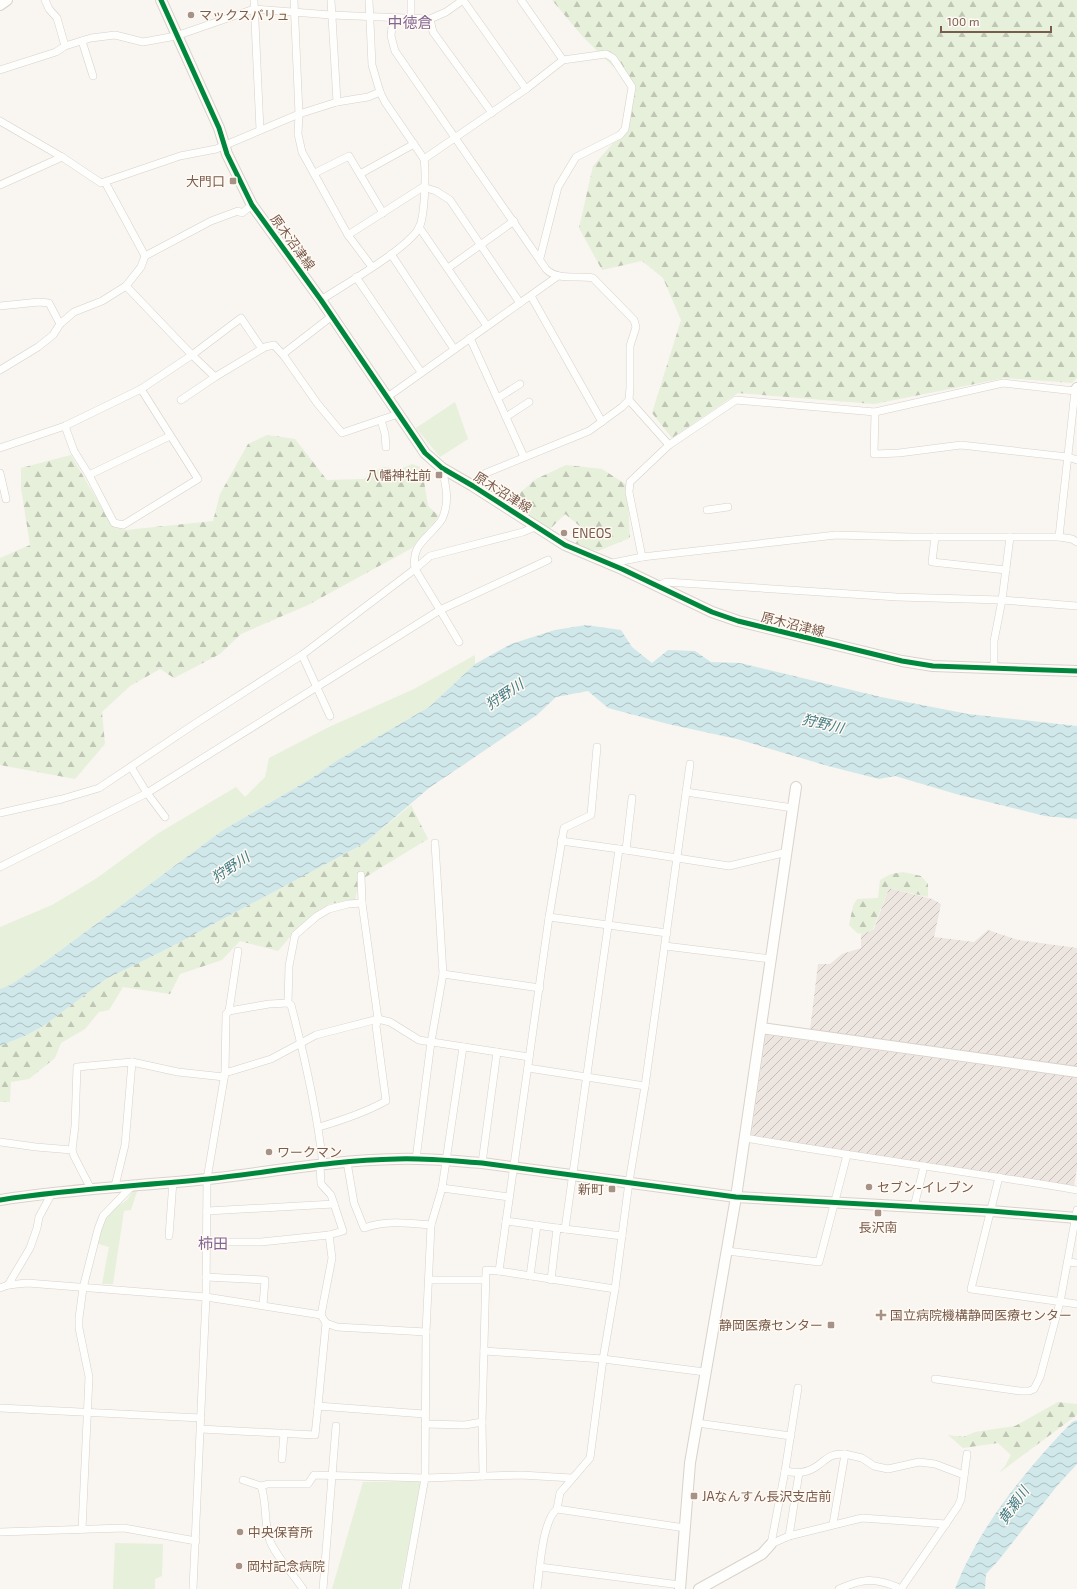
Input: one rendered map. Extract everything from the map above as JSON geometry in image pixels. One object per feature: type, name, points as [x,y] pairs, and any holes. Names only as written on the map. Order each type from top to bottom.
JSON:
[{"type":"street","points":[[0,5],[7,0]]},
{"type":"street","points":[[45,0],[49,9],[57,18],[66,46]]},
{"type":"street","name":"原木沼津線","points":[[161,0],[219,128],[223,146],[252,205],[321,300],[386,398],[425,453],[442,468],[537,526],[565,545],[658,586],[712,612],[738,621],[902,662],[933,666],[1077,672]]},
{"type":"street","points":[[254,0],[260,130]]},
{"type":"street","points":[[294,0],[299,114],[298,134],[302,152],[348,235],[372,267]]},
{"type":"street","points":[[331,0],[337,102]]},
{"type":"street","points":[[321,300],[410,240],[419,227],[424,209],[424,159],[380,92],[372,65],[369,0]]},
{"type":"street","points":[[411,0],[411,18]]},
{"type":"street","points":[[0,70],[56,52],[66,46],[82,41],[110,35],[120,36],[141,42],[176,36],[254,9],[331,15],[430,19],[446,12],[463,0],[526,89]]},
{"type":"street","points":[[520,0],[563,60]]},
{"type":"street","points":[[393,17],[391,36],[395,51],[550,273],[558,276],[594,278],[634,320],[636,327],[630,346],[629,400],[622,407],[589,431],[486,473],[473,486]]},
{"type":"street","points":[[430,19],[434,32],[492,113]]},
{"type":"street","points":[[82,41],[93,76]]},
{"type":"street","points":[[424,159],[526,89],[563,60],[606,54],[613,58],[632,86],[625,129],[620,135],[576,157],[558,187],[540,258]]},
{"type":"street","points":[[0,121],[62,157],[101,183],[180,156],[216,149],[299,114],[337,102],[368,97],[380,92]]},
{"type":"street","points":[[360,174],[414,144]]},
{"type":"street","points":[[315,173],[349,156],[383,213]]},
{"type":"street","points":[[0,185],[62,157]]},
{"type":"street","points":[[105,182],[145,256]]},
{"type":"street","points":[[348,235],[423,187]]},
{"type":"street","points":[[423,187],[436,191],[450,200],[520,303]]},
{"type":"street","points":[[0,370],[43,343],[53,335],[60,324],[74,312],[102,301],[126,286],[141,267],[145,256],[212,221],[238,211],[242,213],[252,205]]},
{"type":"street","points":[[448,268],[514,221]]},
{"type":"street","points":[[419,227],[487,326]]},
{"type":"street","points":[[391,254],[454,349]]},
{"type":"street","points":[[386,398],[558,276]]},
{"type":"street","points":[[356,277],[421,372]]},
{"type":"street","points":[[126,286],[215,377]]},
{"type":"street","points":[[531,296],[602,422]]},
{"type":"street","points":[[0,306],[40,302],[49,303],[60,324]]},
{"type":"street","points":[[283,354],[332,316]]},
{"type":"street","points":[[0,448],[65,426],[141,388],[192,355],[240,318],[262,349]]},
{"type":"street","points":[[470,338],[524,457]]},
{"type":"street","points":[[181,400],[215,377],[262,349],[274,345],[283,354],[318,403],[342,433],[398,414]]},
{"type":"street","points":[[642,557],[629,492],[630,482],[668,445],[736,400],[875,412],[1003,383],[1076,390],[1060,537]]},
{"type":"street","points":[[498,398],[520,384]]},
{"type":"street","points":[[65,426],[74,451],[114,523],[123,525],[198,479],[141,388]]},
{"type":"street","points":[[629,400],[668,445]]},
{"type":"street","points":[[506,417],[529,402]]},
{"type":"street","points":[[875,412],[874,454],[899,453],[962,445],[1068,457],[1077,460]]},
{"type":"street","points":[[381,420],[385,434],[386,448]]},
{"type":"street","points":[[89,476],[170,436]]},
{"type":"street","points":[[442,468],[448,500],[442,520],[416,548],[414,558],[415,569],[458,642]]},
{"type":"street","points":[[0,473],[6,499]]},
{"type":"street","points":[[707,510],[728,507]]},
{"type":"street","points":[[0,813],[89,792],[99,788],[302,655],[430,556],[522,532],[537,526]]},
{"type":"street","points":[[608,564],[642,557],[836,535],[1060,537],[1072,539],[1077,542]]},
{"type":"street","points":[[934,537],[932,562],[1006,570]]},
{"type":"street","points":[[994,668],[994,642],[1002,600],[1010,537]]},
{"type":"street","points":[[0,867],[147,793],[440,610],[548,560]]},
{"type":"street","points":[[658,586],[666,582],[896,597],[1002,600],[1077,606]]},
{"type":"street","points":[[302,655],[330,716]]},
{"type":"street","points":[[499,1271],[561,841],[564,828],[591,815],[597,747]]},
{"type":"street","points":[[537,1589],[546,1528],[557,1508],[560,1493],[590,1458],[603,1359],[615,1289],[629,1182],[665,946],[690,764]]},
{"type":"street","points":[[131,767],[147,793],[165,817]]},
{"type":"street","points":[[540,1567],[680,1587],[690,1463],[736,1197],[796,787]]},
{"type":"street","points":[[686,792],[793,808]]},
{"type":"street","points":[[551,1280],[572,1175],[608,926],[632,798]]},
{"type":"street","points":[[561,841],[729,866],[787,852]]},
{"type":"street","points":[[416,1159],[431,1042],[443,974],[435,843]]},
{"type":"street","points":[[319,1127],[353,1117],[386,1101],[376,1026],[378,1019],[362,903],[361,875]]},
{"type":"street","points":[[207,1242],[261,1242],[329,1235],[343,1231],[331,1195],[321,1184],[319,1127],[301,1043],[291,1005],[288,1003],[289,966],[295,934],[316,916],[329,909],[348,904],[362,903]]},
{"type":"street","points":[[549,917],[666,933]]},
{"type":"street","points":[[665,946],[771,959]]},
{"type":"street","points":[[193,1589],[206,1297],[207,1179],[224,1075],[226,1014],[229,1011],[238,951]]},
{"type":"street","points":[[443,974],[540,988]]},
{"type":"street","points":[[229,1011],[269,1004],[288,1003]]},
{"type":"street","points":[[91,1189],[72,1150],[75,1126],[78,1067],[132,1062],[178,1072],[224,1075],[271,1059],[316,1035],[378,1019],[390,1022],[419,1040],[530,1057]]},
{"type":"street","points":[[761,1028],[1077,1072]]},
{"type":"street","points":[[405,1589],[425,1478],[424,1414],[431,1225],[442,1188],[463,1047]]},
{"type":"street","points":[[482,1163],[497,1052]]},
{"type":"street","points":[[116,1186],[125,1145],[132,1062]]},
{"type":"street","points":[[528,1068],[644,1086]]},
{"type":"street","points":[[745,1138],[1077,1190]]},
{"type":"street","points":[[0,1142],[72,1150]]},
{"type":"street","points":[[727,1251],[819,1262],[847,1155]]},
{"type":"street","points":[[0,1200],[116,1186],[207,1179],[347,1162],[386,1159],[416,1159],[482,1163],[736,1197],[1077,1215],[1060,1302],[1040,1378],[1034,1389],[1029,1391],[1020,1391],[935,1379]]},
{"type":"street","points":[[347,1162],[354,1203],[364,1228],[375,1224],[396,1222],[431,1225]]},
{"type":"street","points":[[914,1207],[924,1166]]},
{"type":"street","points":[[999,1177],[971,1289],[1077,1304]]},
{"type":"street","points":[[168,1236],[173,1182]]},
{"type":"street","points":[[82,1529],[89,1377],[79,1328],[83,1288],[98,1229],[103,1216],[133,1185]]},
{"type":"street","points":[[442,1188],[509,1197]]},
{"type":"street","points":[[8,1285],[30,1248],[37,1228],[38,1217],[52,1193]]},
{"type":"street","points":[[207,1211],[334,1204]]},
{"type":"street","points":[[506,1221],[622,1236]]},
{"type":"street","points":[[530,1276],[538,1225]]},
{"type":"street","points":[[201,1429],[315,1435],[326,1323],[321,1315],[332,1258],[329,1235]]},
{"type":"street","points":[[1068,1262],[1077,1263]]},
{"type":"street","points":[[483,1476],[482,1422],[486,1270],[615,1289]]},
{"type":"street","points":[[206,1277],[265,1280],[263,1305]]},
{"type":"street","points":[[429,1280],[485,1280]]},
{"type":"street","points":[[0,1288],[8,1285],[27,1283],[206,1297],[321,1315]]},
{"type":"street","points":[[326,1323],[337,1327],[426,1332]]},
{"type":"street","points":[[484,1351],[603,1359],[705,1372]]},
{"type":"street","points":[[771,1544],[785,1471],[798,1388]]},
{"type":"street","points":[[318,1406],[424,1414]]},
{"type":"street","points":[[0,1408],[88,1414],[201,1418]]},
{"type":"street","points":[[425,1424],[465,1425],[482,1422]]},
{"type":"street","points":[[697,1423],[791,1436]]},
{"type":"street","points":[[323,1589],[336,1426]]},
{"type":"street","points":[[282,1459],[284,1433]]},
{"type":"street","points":[[785,1471],[799,1473],[813,1469],[829,1456],[845,1454],[862,1458],[874,1466],[888,1469],[918,1462],[935,1464],[964,1475]]},
{"type":"street","points":[[833,1524],[845,1454]]},
{"type":"street","points":[[839,1589],[864,1580],[879,1581],[899,1588],[946,1524],[961,1499],[967,1454]]},
{"type":"street","points":[[789,1536],[799,1473]]},
{"type":"street","points":[[243,1480],[261,1486],[268,1484],[308,1484],[314,1475],[425,1478],[521,1475],[572,1478]]},
{"type":"street","points":[[261,1486],[265,1496],[268,1537],[273,1547],[303,1589]]},
{"type":"street","points":[[557,1508],[685,1528]]},
{"type":"street","points":[[699,1589],[762,1554],[771,1544],[789,1536],[833,1524],[862,1518],[946,1524]]},
{"type":"street","points":[[0,1532],[124,1528],[196,1541]]},
{"type":"shaded area","points":[[889,888],[932,899],[941,904],[934,937],[974,942],[988,930],[1018,940],[1077,948],[1077,1067],[810,1030],[818,964],[830,964],[842,954],[861,948],[861,935],[874,929]]},
{"type":"shaded area","points":[[766,1035],[1077,1078],[1077,1168],[1074,1186],[751,1138]]},
{"type":"green space","points":[[552,0],[1077,0],[1077,378],[1072,383],[1005,378],[874,404],[738,393],[672,438],[652,413],[681,320],[663,278],[642,261],[602,270],[579,228],[593,166],[620,135],[631,95],[626,79],[583,37]]},
{"type":"green space","points":[[455,402],[468,439],[440,457],[416,428]]},
{"type":"green space","points":[[267,435],[295,439],[327,480],[364,479],[382,467],[401,469],[412,464],[420,467],[428,506],[439,516],[412,548],[308,605],[241,634],[220,654],[174,678],[160,669],[130,686],[102,712],[105,744],[75,779],[0,765],[0,558],[30,545],[21,488],[21,468],[71,455],[111,524],[126,530],[213,521],[220,494],[248,444]]},
{"type":"green space","points":[[566,465],[602,469],[627,485],[630,538],[598,551],[575,545],[582,528],[565,514],[550,529],[528,517],[509,502],[536,479]]},
{"type":"green space","points":[[475,655],[475,664],[429,707],[336,761],[312,778],[223,830],[42,964],[10,985],[0,989],[0,927],[52,905],[97,878],[157,834],[236,787],[245,797],[265,777],[269,758],[329,727],[414,689]]},
{"type":"green space","points":[[411,805],[428,839],[359,881],[355,901],[333,903],[323,907],[302,924],[278,951],[240,941],[222,960],[180,974],[170,994],[123,987],[109,1010],[99,1012],[85,1029],[61,1043],[55,1058],[29,1079],[11,1082],[10,1102],[0,1102],[0,1046],[27,1035],[45,1025],[106,979],[167,949],[365,843]]},
{"type":"green space","points":[[903,872],[921,876],[928,884],[928,897],[889,888],[873,929],[864,934],[857,933],[849,925],[853,906],[857,899],[878,898],[880,880],[891,874]]},
{"type":"green space","points":[[140,1182],[131,1210],[124,1211],[113,1284],[102,1284],[109,1247],[96,1243],[100,1228],[109,1212],[127,1200]]},
{"type":"green space","points":[[1058,1402],[1077,1404],[1077,1415],[999,1473],[1011,1455],[998,1443],[963,1448],[948,1435],[963,1437],[975,1432],[1015,1426]]},
{"type":"green space","points":[[422,1481],[400,1589],[332,1589],[363,1482]]},
{"type":"green space","points":[[115,1543],[163,1544],[162,1576],[155,1579],[155,1589],[113,1589]]},
{"type":"water","name":"狩野川","points":[[586,625],[621,630],[632,647],[652,663],[668,650],[695,651],[711,662],[740,663],[881,697],[968,714],[1077,726],[1077,819],[1045,816],[956,794],[895,776],[879,779],[828,766],[737,739],[668,724],[608,708],[588,691],[556,697],[537,715],[429,788],[365,843],[167,949],[106,979],[45,1025],[27,1035],[0,1046],[0,989],[10,985],[42,964],[223,830],[312,778],[336,761],[429,707],[475,664],[511,644],[555,630]]},
{"type":"water","name":"黄瀬川","points":[[1077,1420],[1077,1464],[1057,1486],[986,1574],[985,1589],[955,1589],[965,1565],[977,1543],[1005,1500],[1037,1460],[1072,1422]]},
{"type":"cycle path","points":[[161,0],[219,128],[227,154],[252,205],[321,300],[425,453],[442,468],[565,545],[622,569],[712,612],[738,621],[902,661],[933,666],[1077,671]]},
{"type":"cycle path","points":[[0,1200],[78,1190],[208,1179],[350,1162],[419,1159],[482,1163],[736,1197],[991,1211],[1077,1218]]},
{"type":"place","name":"マックスバリュ","points":[[191,15]]},
{"type":"place","name":"大門口","points":[[233,181]]},
{"type":"place","name":"八幡神社前","points":[[439,475]]},
{"type":"place","name":"ENEOS","points":[[564,533]]},
{"type":"place","name":"ワークマン","points":[[269,1152]]},
{"type":"place","name":"セブン-イレブン","points":[[869,1187]]},
{"type":"place","name":"新町","points":[[612,1189]]},
{"type":"place","name":"長沢南","points":[[878,1213]]},
{"type":"place","name":"国立病院機構静岡医療センター","points":[[881,1315]]},
{"type":"place","name":"静岡医療センター","points":[[831,1325]]},
{"type":"place","name":"JAなんすん長沢支店前","points":[[694,1496]]},
{"type":"place","name":"中央保育所","points":[[240,1532]]},
{"type":"place","name":"岡村記念病院","points":[[239,1566]]},
{"type":"district","name":"中徳倉","points":[[410,22]]},
{"type":"district","name":"柿田","points":[[213,1243]]}]
